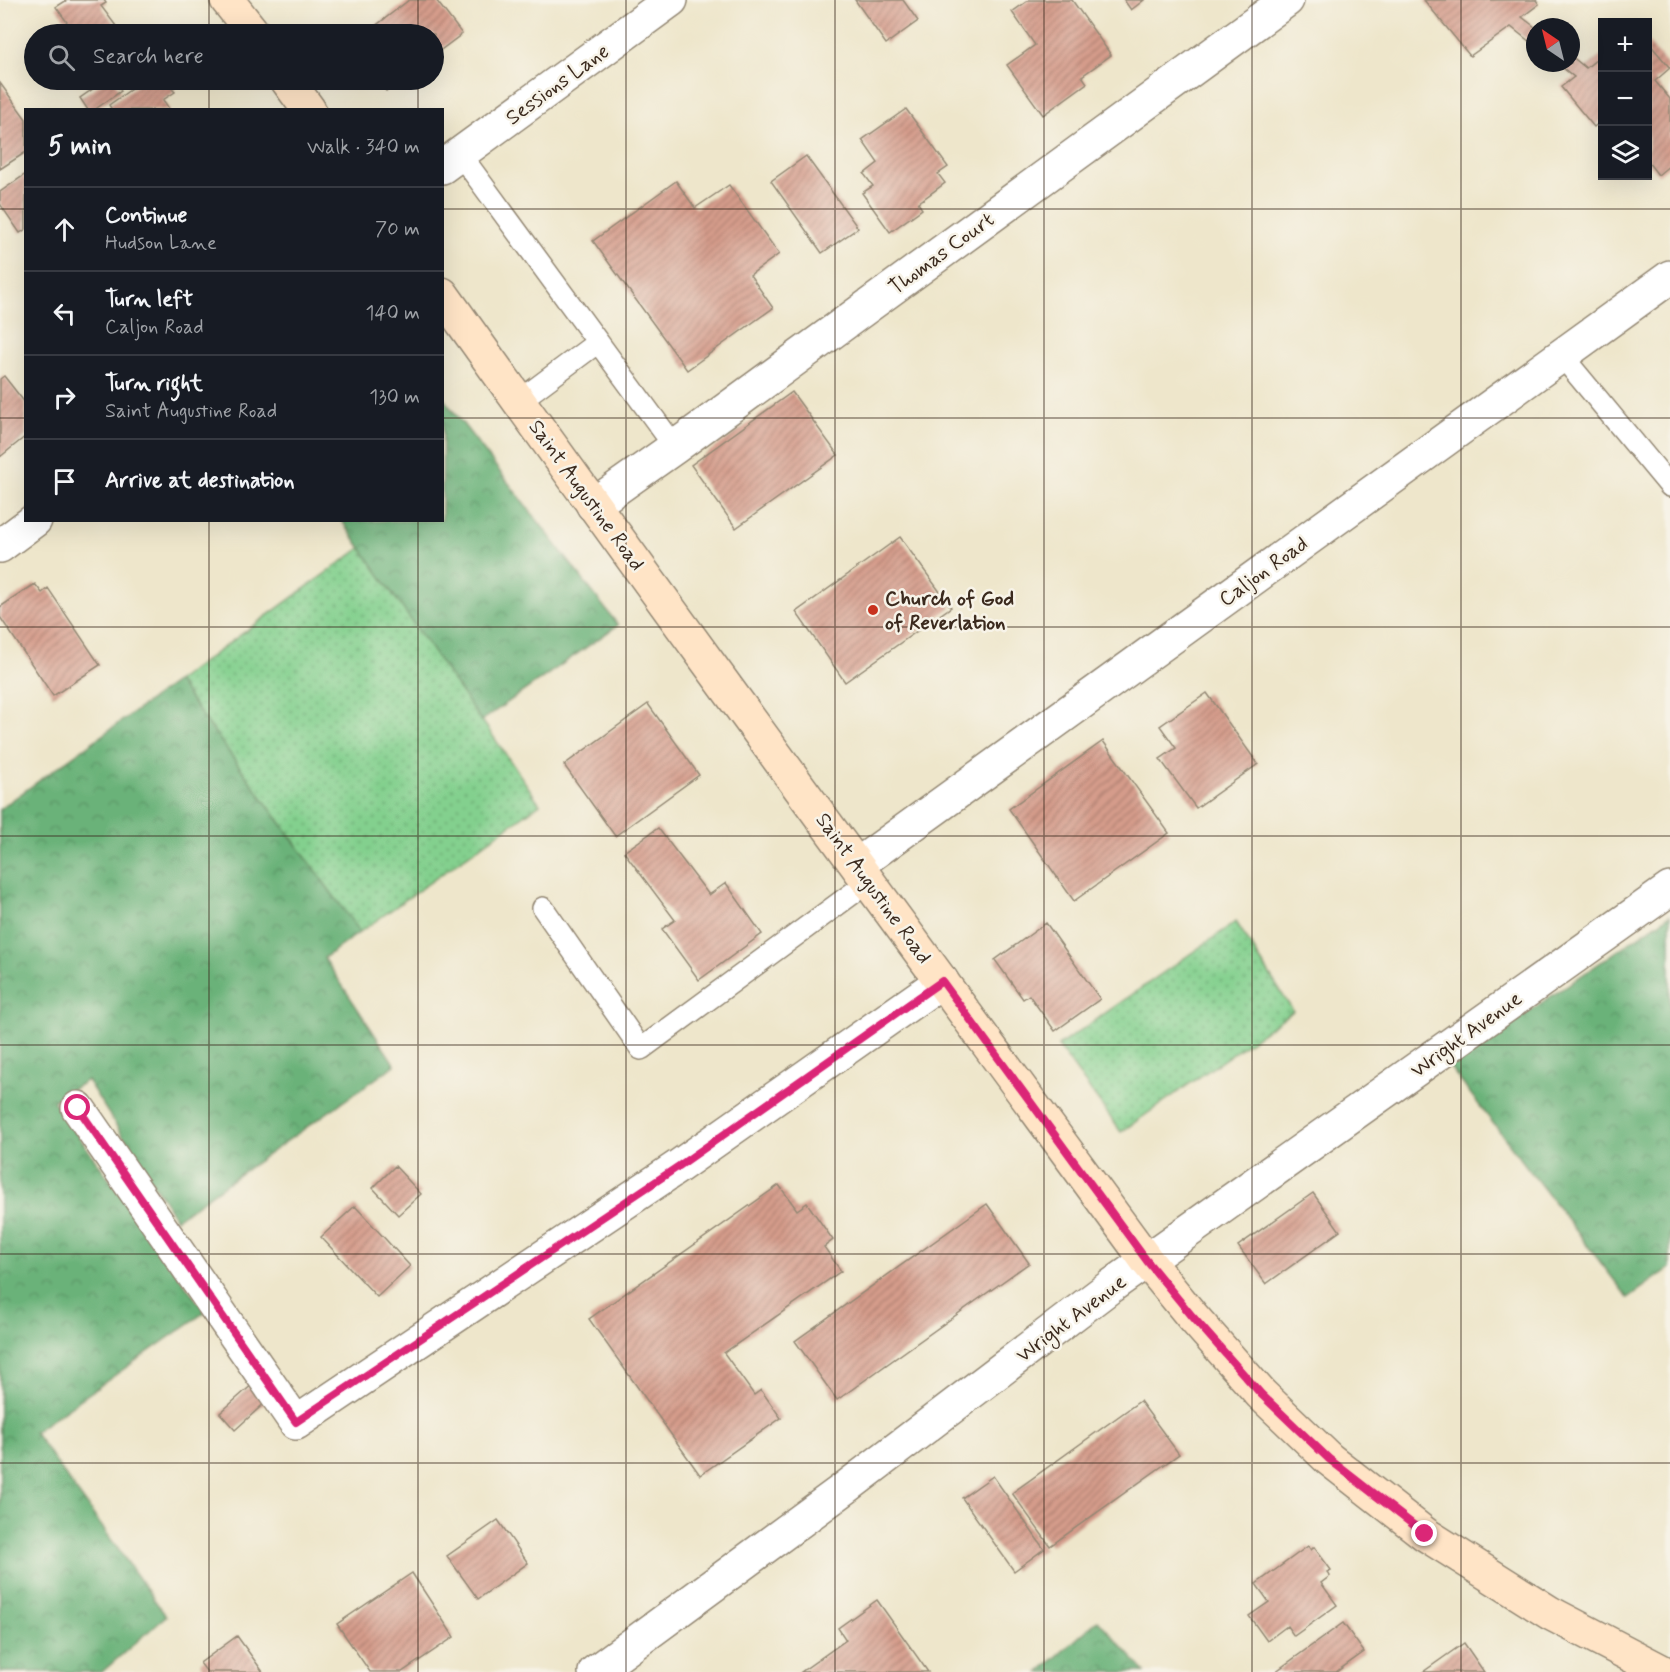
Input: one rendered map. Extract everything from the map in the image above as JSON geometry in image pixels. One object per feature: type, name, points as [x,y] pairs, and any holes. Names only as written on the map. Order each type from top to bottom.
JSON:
[{"type":"main road","points":[[227,0],[246,24]]},
{"type":"main road","points":[[294,90],[308,108]]},
{"type":"main road","name":"Saint Augustine Road","points":[[444,297],[593,505],[1147,1261],[1261,1394],[1329,1459],[1425,1534],[1550,1613],[1663,1672]]},
{"type":"street","name":"Sessions Lane","points":[[451,161],[671,0]]},
{"type":"street","name":"Thomas Court","points":[[593,505],[1287,0]]},
{"type":"street","name":"Caljon Road","points":[[862,873],[1670,277]]},
{"type":"street","points":[[0,546],[32,522]]},
{"type":"street","name":"Wright Avenue","points":[[595,1672],[848,1486],[1147,1261],[1670,889]]},
{"type":"street","points":[[78,1108],[296,1422],[679,1166],[942,981]]},
{"type":"lane","points":[[451,161],[598,342],[675,447]]},
{"type":"lane","points":[[519,401],[598,342]]},
{"type":"lane","points":[[1562,356],[1670,486]]},
{"type":"lane","points":[[543,908],[641,1049],[862,873]]},
{"type":"green space","points":[[444,399],[618,625],[481,721],[343,522],[444,522]]},
{"type":"green space","points":[[362,547],[540,804],[360,932],[177,681]]},
{"type":"green space","points":[[177,681],[360,932],[324,958],[395,1065],[176,1219],[87,1080],[53,1101],[205,1312],[34,1432],[166,1616],[102,1672],[0,1672],[0,809]]},
{"type":"green space","points":[[1670,915],[1670,1268],[1628,1298],[1449,1066]]},
{"type":"green space","points":[[1236,922],[1293,1011],[1121,1132],[1058,1046]]},
{"type":"green space","points":[[1098,1620],[1145,1672],[1039,1672]]},
{"type":"building","points":[[67,0],[104,0],[106,3],[101,6],[114,24],[64,24],[67,22],[56,7]]},
{"type":"building","points":[[409,0],[436,0],[462,34],[444,48],[444,24],[378,24]]},
{"type":"building","points":[[855,0],[903,0],[918,21],[886,44]]},
{"type":"building","points":[[1029,0],[1072,0],[1111,55],[1082,76],[1087,83],[1043,115],[1007,65],[1035,45],[1012,12]]},
{"type":"building","points":[[1124,0],[1144,0],[1131,10]]},
{"type":"building","points":[[1424,0],[1536,0],[1539,4],[1522,17],[1526,20],[1526,39],[1511,27],[1470,56]]},
{"type":"building","points":[[1652,47],[1670,68],[1655,81],[1670,99],[1670,165],[1658,175],[1652,167]]},
{"type":"building","points":[[1598,58],[1598,124],[1594,127],[1561,87],[1574,77],[1568,72],[1580,72],[1580,63],[1586,68]]},
{"type":"building","points":[[0,83],[24,116],[24,153],[0,169]]},
{"type":"building","points":[[92,90],[121,91],[97,108],[87,108],[80,98]]},
{"type":"building","points":[[130,90],[173,90],[175,92],[163,100],[169,108],[111,108],[109,105]]},
{"type":"building","points":[[906,109],[948,167],[938,174],[945,183],[918,203],[922,209],[890,232],[862,193],[873,186],[864,174],[878,163],[862,140]]},
{"type":"building","points":[[806,156],[858,228],[822,253],[771,181]]},
{"type":"building","points":[[24,175],[24,230],[20,233],[0,204],[0,192]]},
{"type":"building","points":[[676,181],[695,208],[729,185],[779,254],[750,275],[773,308],[687,370],[593,241]]},
{"type":"building","points":[[4,376],[24,401],[24,438],[0,457],[0,379]]},
{"type":"building","points":[[792,392],[838,455],[736,528],[691,465]]},
{"type":"building","name":"Church of God of Reverlation","points":[[900,537],[951,607],[845,682],[796,612]]},
{"type":"building","points":[[35,584],[42,593],[48,588],[100,665],[53,696],[0,617],[0,607]]},
{"type":"building","points":[[1207,693],[1258,764],[1196,808],[1160,759],[1176,748],[1160,726]]},
{"type":"building","points":[[648,704],[699,775],[615,836],[564,765]]},
{"type":"building","points":[[1103,741],[1169,833],[1074,901],[1009,809]]},
{"type":"building","points":[[658,828],[709,895],[726,883],[762,934],[699,980],[662,929],[675,920],[624,852]]},
{"type":"building","points":[[1046,923],[1100,999],[1055,1031],[1029,995],[1023,999],[995,960]]},
{"type":"building","points":[[395,1166],[421,1194],[398,1215],[373,1188]]},
{"type":"building","points":[[779,1185],[797,1210],[807,1203],[833,1240],[824,1247],[841,1271],[724,1353],[754,1395],[761,1390],[781,1418],[700,1475],[589,1319]]},
{"type":"building","points":[[1313,1193],[1340,1231],[1266,1284],[1238,1246]]},
{"type":"building","points":[[987,1204],[1029,1263],[837,1400],[795,1341]]},
{"type":"building","points":[[355,1206],[410,1266],[377,1297],[321,1237]]},
{"type":"building","points":[[254,1383],[269,1399],[235,1430],[220,1413]]},
{"type":"building","points":[[1140,1401],[1179,1454],[1050,1546],[1012,1493]]},
{"type":"building","points":[[993,1476],[1044,1549],[1014,1571],[962,1498]]},
{"type":"building","points":[[498,1520],[528,1563],[478,1599],[447,1556]]},
{"type":"building","points":[[1308,1546],[1311,1550],[1314,1547],[1331,1570],[1327,1572],[1330,1576],[1321,1583],[1337,1605],[1294,1636],[1287,1626],[1267,1641],[1249,1616],[1269,1602],[1256,1584]]},
{"type":"building","points":[[412,1573],[454,1637],[402,1672],[370,1672],[337,1624]]},
{"type":"building","points":[[877,1600],[928,1672],[801,1672],[846,1640],[838,1628]]},
{"type":"building","points":[[1343,1623],[1364,1652],[1336,1672],[1275,1672]]},
{"type":"building","points":[[237,1636],[263,1672],[207,1672],[200,1663]]},
{"type":"building","points":[[1464,1643],[1484,1672],[1423,1672]]},
{"type":"place","name":"Church of God of Reverlation","points":[[873,610]]},
{"type":"route","points":[[78,1108],[296,1422],[679,1166],[942,981],[1147,1261],[1192,1316],[1261,1394],[1329,1459],[1425,1534]]}]
